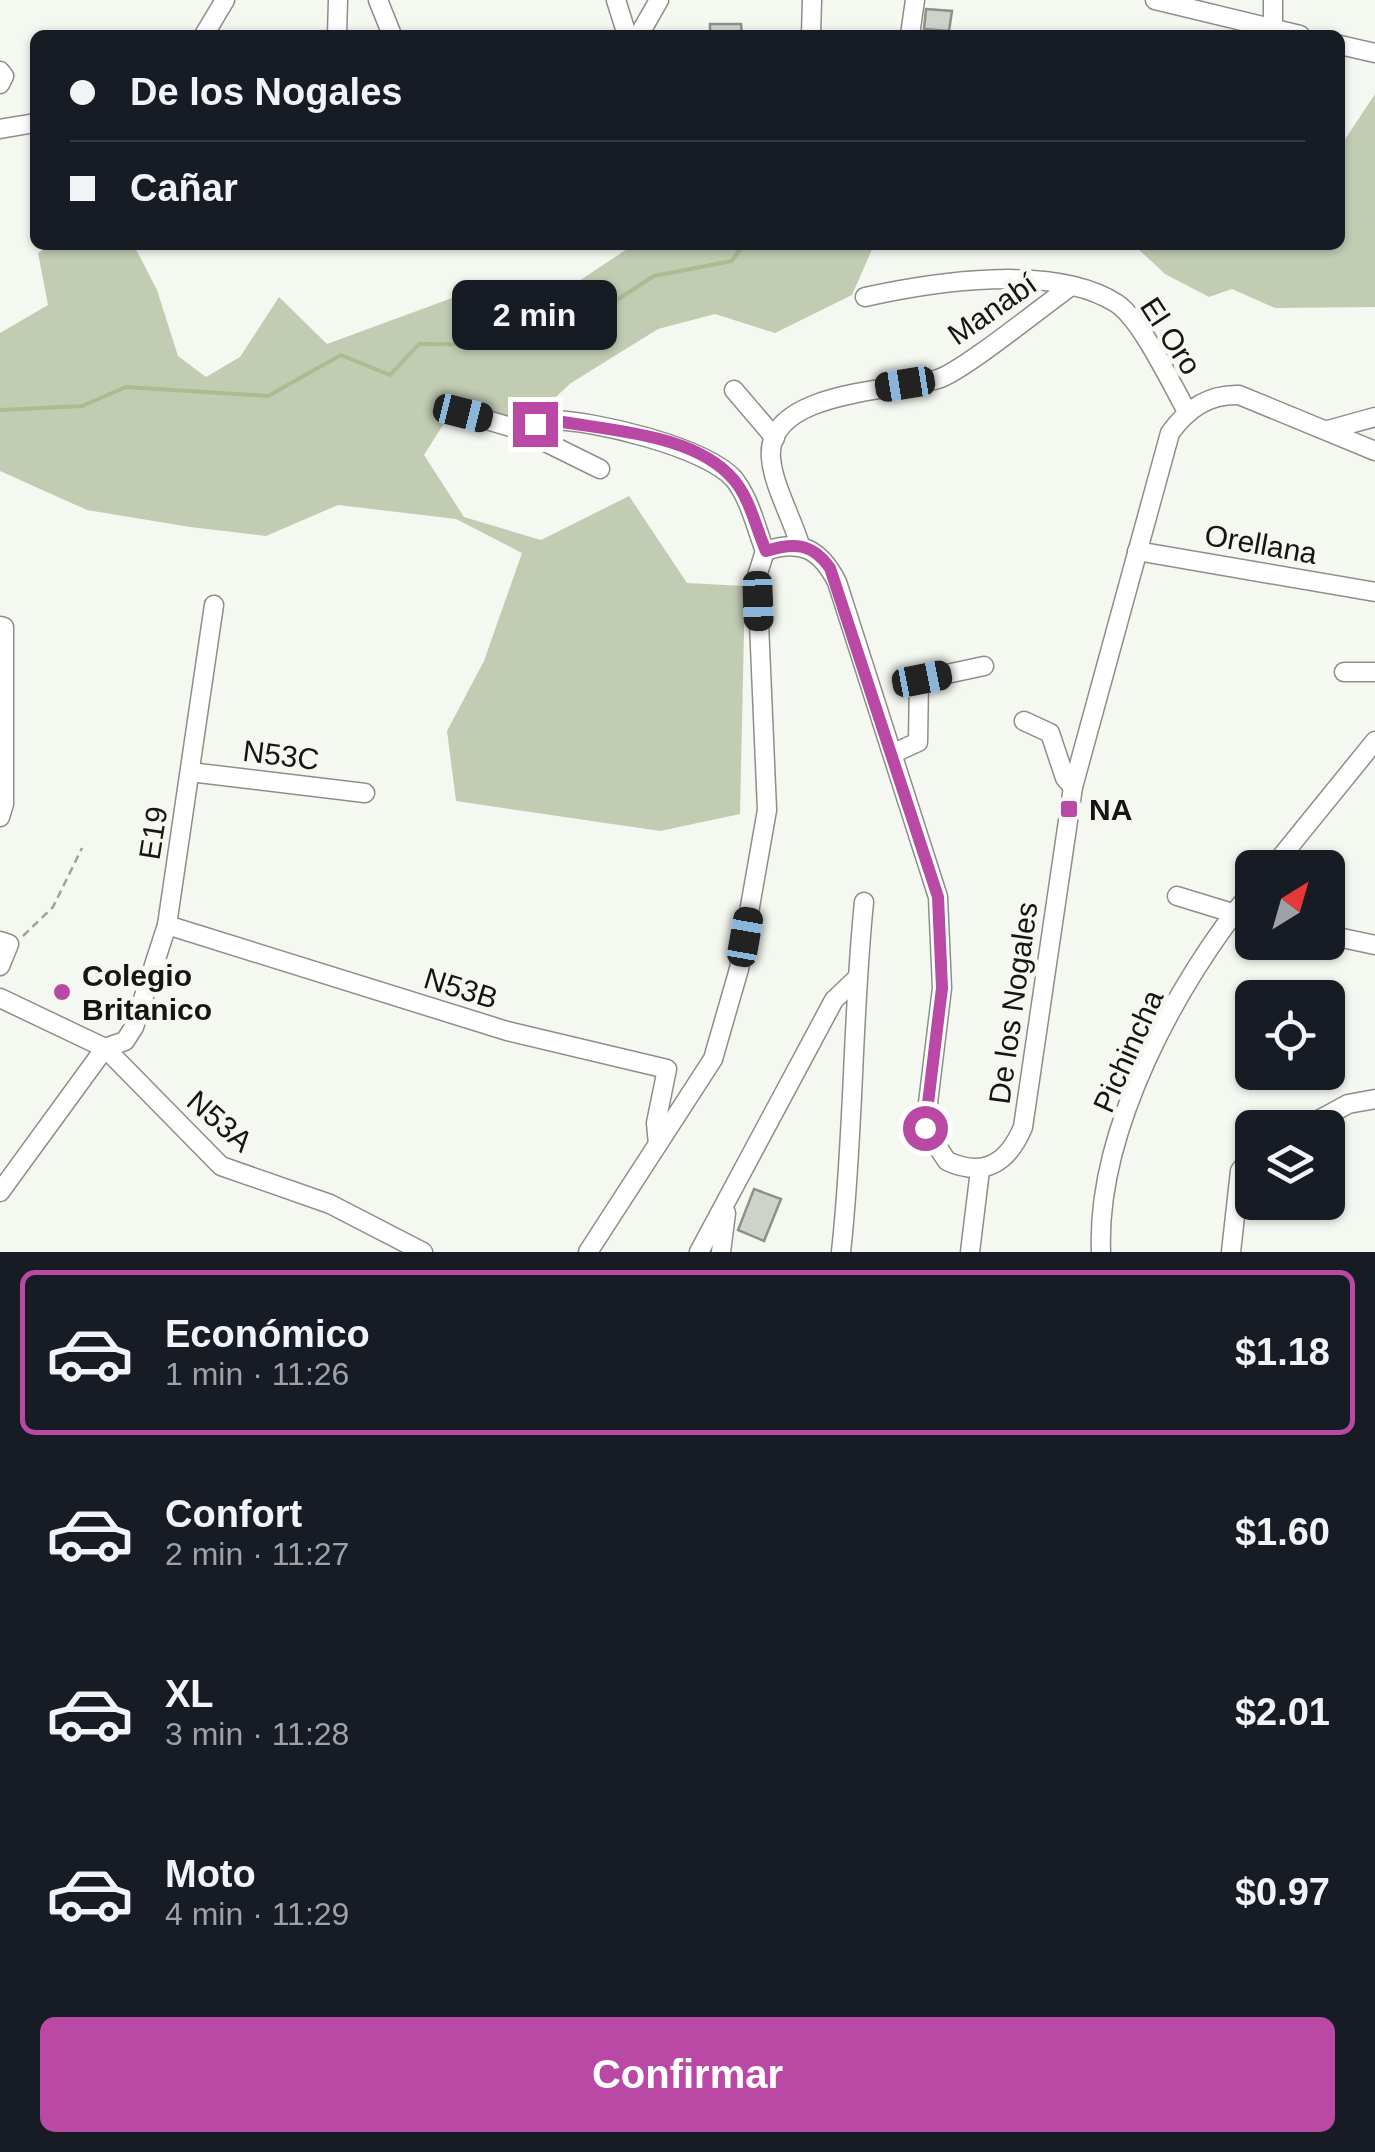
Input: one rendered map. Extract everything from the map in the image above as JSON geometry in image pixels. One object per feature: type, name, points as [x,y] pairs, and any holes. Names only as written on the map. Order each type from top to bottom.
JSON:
[{"type":"street","points":[[207,30],[225,0]]},
{"type":"street","points":[[337,30],[338,0]]},
{"type":"street","points":[[378,0],[390,30]]},
{"type":"street","points":[[616,0],[626,30]]},
{"type":"street","points":[[642,30],[659,0]]},
{"type":"street","points":[[811,30],[812,0]]},
{"type":"street","points":[[911,30],[915,0]]},
{"type":"street","points":[[1156,0],[1280,30]]},
{"type":"street","points":[[1272,28],[1273,0]]},
{"type":"street","points":[[1345,45],[1375,53]]},
{"type":"street","points":[[0,70],[4,76],[0,84]]},
{"type":"street","points":[[0,129],[30,124]]},
{"type":"street","name":"El Oro","points":[[866,297],[945,280],[988,278],[1070,287],[1116,303],[1131,319],[1188,413]]},
{"type":"street","name":"Manabí","points":[[774,438],[795,415],[832,396],[942,378],[1070,287]]},
{"type":"street","points":[[734,390],[774,438],[771,457],[800,545]]},
{"type":"street","points":[[1188,413],[1210,399],[1239,394],[1375,451]]},
{"type":"street","points":[[463,413],[520,430],[600,469]]},
{"type":"street","name":"De los Nogales","points":[[980,1170],[1004,1159],[1023,1128],[1073,786],[1162,452],[1188,413]]},
{"type":"street","points":[[1328,430],[1375,417]]},
{"type":"street","points":[[520,430],[552,420],[662,441],[702,455],[724,470],[742,491],[766,551],[757,576],[767,810],[742,952],[712,1059],[588,1252]]},
{"type":"street","points":[[766,551],[800,545],[822,557],[837,582],[932,874],[941,920],[942,988],[925,1128],[947,1161],[980,1170],[970,1252]]},
{"type":"street","name":"Orellana","points":[[1137,551],[1375,592]]},
{"type":"street","name":"E19","points":[[0,1192],[105,1048],[125,1041],[134,1027],[167,925],[214,606]]},
{"type":"street","points":[[0,816],[4,804],[2,626]]},
{"type":"street","points":[[894,752],[918,742],[919,680],[984,666]]},
{"type":"street","points":[[1344,672],[1375,672]]},
{"type":"street","points":[[1024,721],[1050,733],[1065,778],[1073,786]]},
{"type":"street","points":[[1288,850],[1368,763],[1375,741]]},
{"type":"street","name":"N53C","points":[[190,772],[365,793]]},
{"type":"street","points":[[1176,896],[1235,916]]},
{"type":"street","points":[[841,1252],[849,1181],[856,980],[864,902]]},
{"type":"street","name":"Pichincha","points":[[1101,1252],[1112,1159],[1135,1093],[1162,1028],[1235,911]]},
{"type":"street","name":"N53B","points":[[167,925],[507,1031],[667,1068],[656,1123],[658,1144]]},
{"type":"street","points":[[1345,939],[1375,945]]},
{"type":"street","points":[[0,966],[4,942]]},
{"type":"street","points":[[699,1252],[834,1000],[856,980]]},
{"type":"street","name":"N53A","points":[[0,998],[105,1048],[221,1166],[330,1204],[423,1252]]},
{"type":"street","points":[[1337,1110],[1375,1099]]},
{"type":"street","points":[[722,1252],[727,1199]]},
{"type":"street","points":[[1231,1252],[1235,1216]]},
{"type":"path","points":[[4,942],[44,920],[82,848]]},
{"type":"green space","points":[[1375,94],[1375,307],[1275,308],[1232,289],[1209,297],[1165,274],[1139,250],[1345,250],[1345,139]]},
{"type":"green space","points":[[626,250],[872,250],[852,295],[775,333],[715,314],[658,329],[571,383],[534,417],[510,423],[488,411],[455,406],[424,455],[464,517],[541,540],[629,496],[687,583],[745,586],[740,814],[660,831],[456,801],[447,731],[484,661],[522,553],[456,519],[338,505],[266,536],[87,510],[0,471],[0,333],[48,305],[38,253],[137,251],[157,290],[178,356],[206,377],[240,357],[279,297],[327,344],[452,298],[528,296],[576,283]]},
{"type":"building","points":[[926,9],[952,11],[949,30],[924,29]]},
{"type":"building","points":[[710,24],[741,24],[742,30],[710,30]]},
{"type":"building","points":[[754,1189],[781,1199],[764,1241],[738,1230]]},
{"type":"waterway","points":[[0,410],[82,406],[126,387],[268,396],[341,355],[390,375],[419,344],[547,345],[654,276],[732,261],[740,250]]},
{"type":"place","name":"NA","points":[[1069,809]]},
{"type":"place","name":"Colegio Britanico","points":[[62,992]]},
{"type":"route","points":[[535,424],[552,420],[662,441],[702,455],[733,478],[742,491],[766,551],[800,545],[812,549],[830,568],[894,752],[938,897],[942,988],[925,1128]]}]
